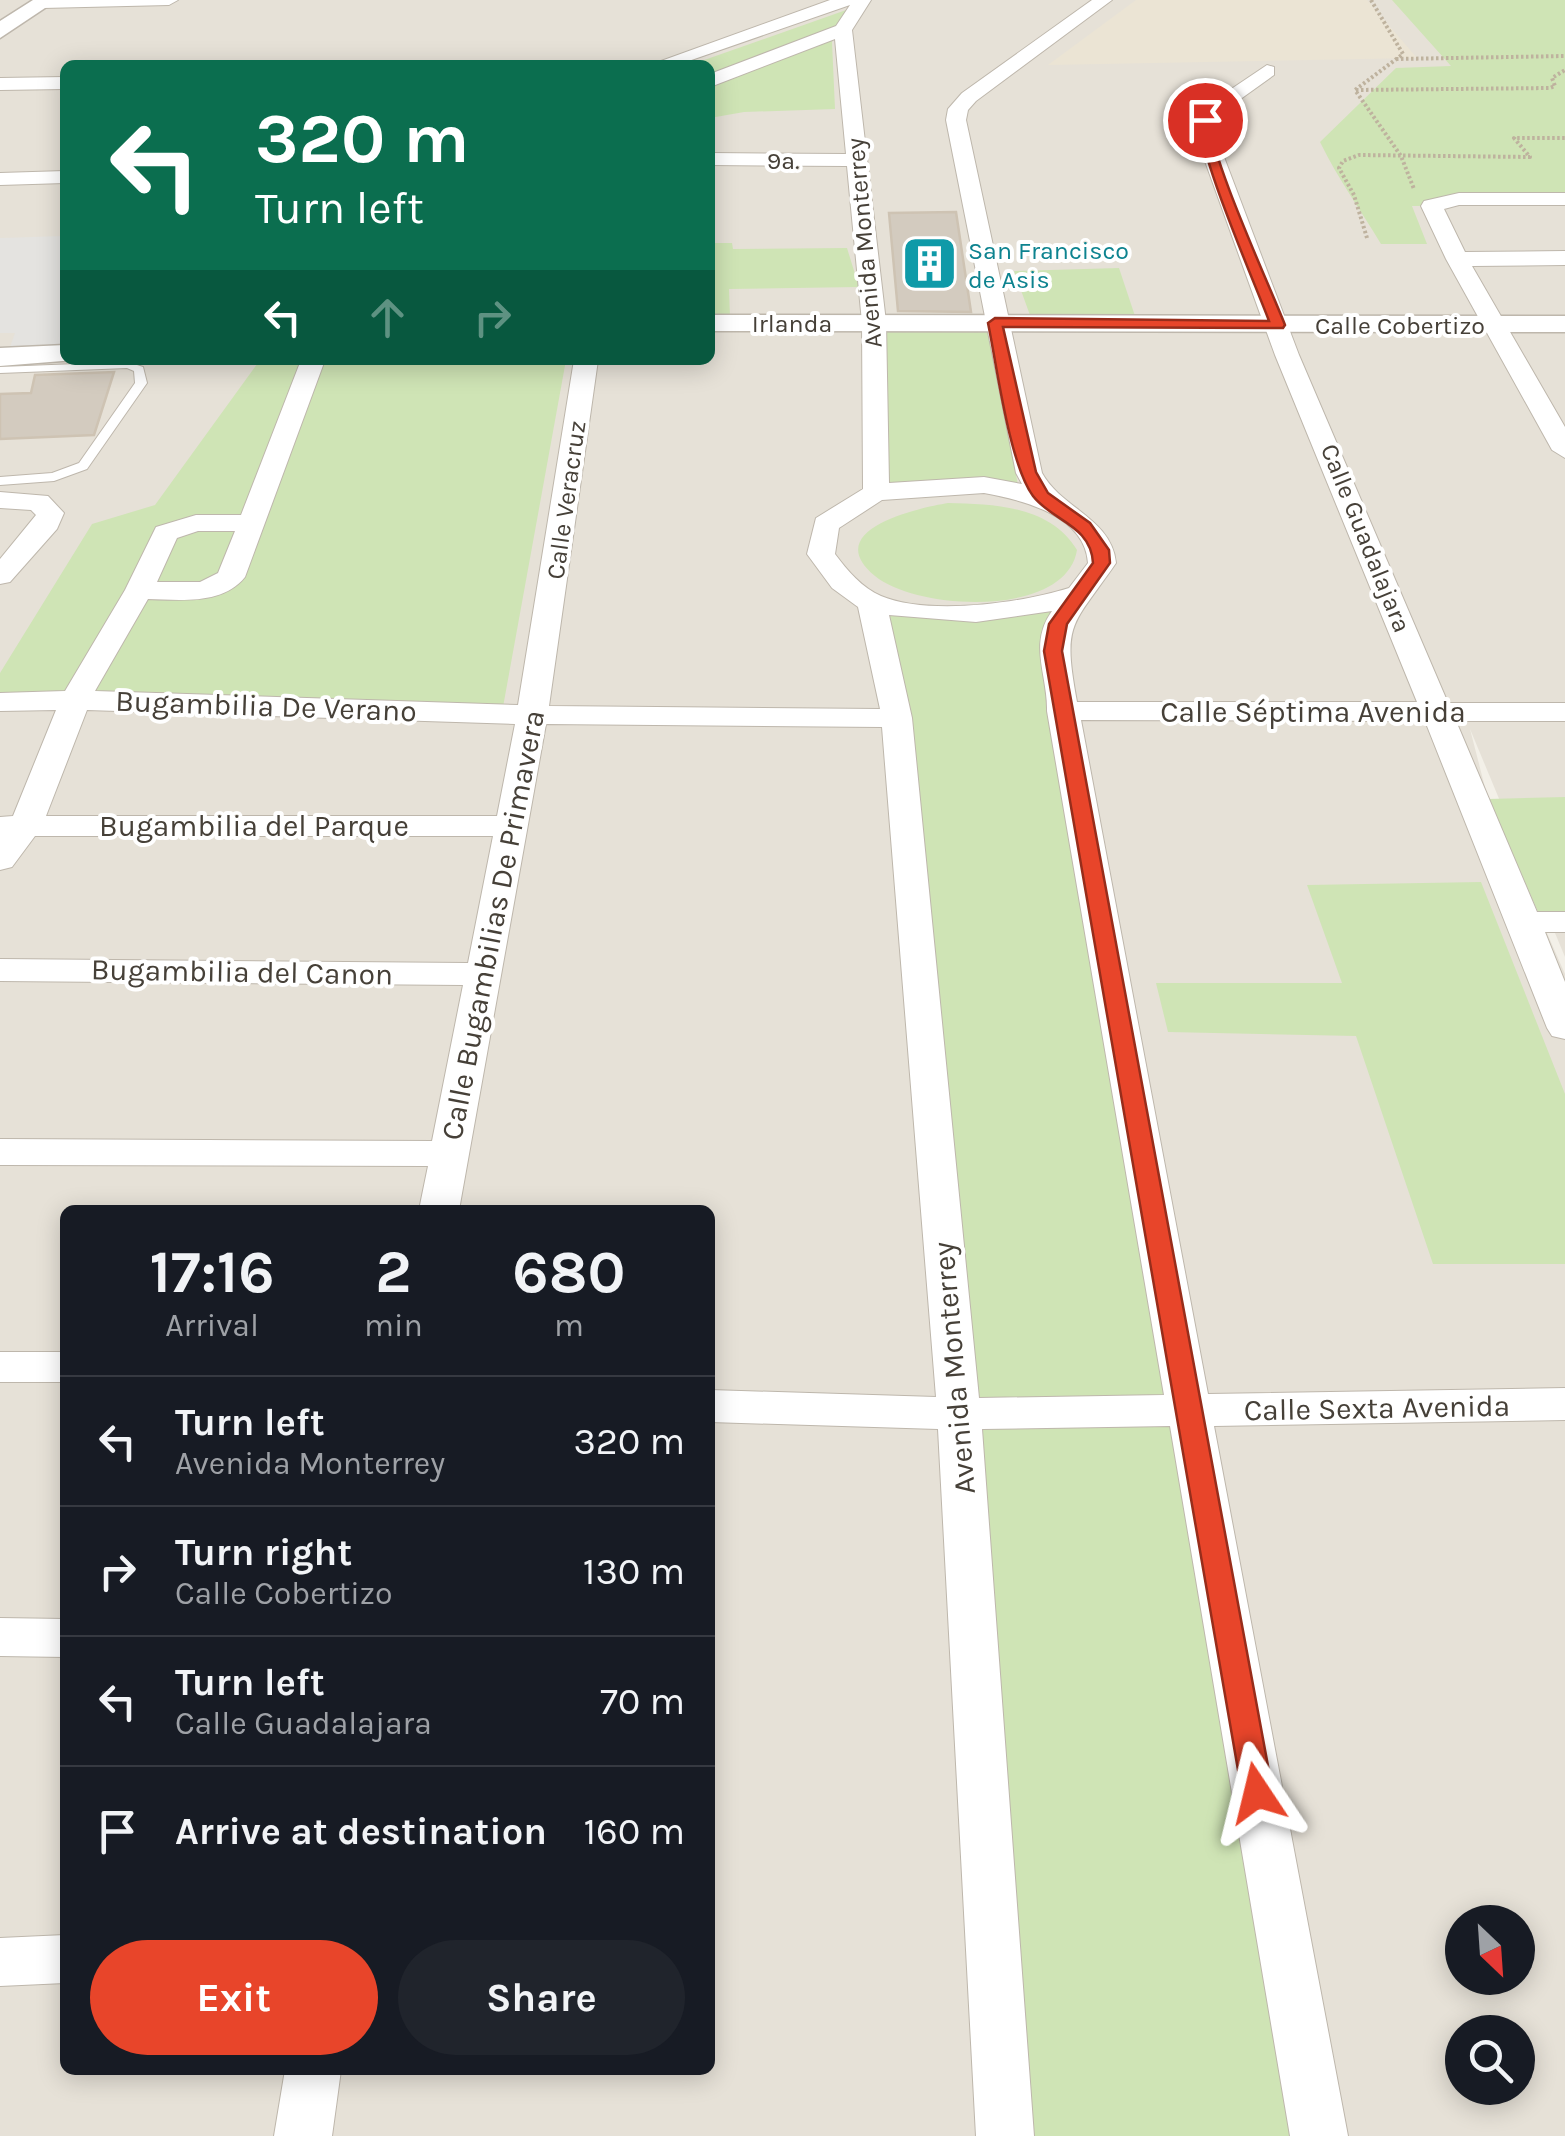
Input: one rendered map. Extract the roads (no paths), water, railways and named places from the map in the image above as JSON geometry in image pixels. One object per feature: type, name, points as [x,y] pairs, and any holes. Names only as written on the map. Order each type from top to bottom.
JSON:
[{"type":"street","points":[[1,30],[45,1],[170,0]]},
{"type":"street","points":[[1041,496],[1023,454],[956,120],[958,109],[968,97],[1103,0]]},
{"type":"street","points":[[677,60],[851,10]]},
{"type":"street","points":[[715,79],[851,10]]},
{"type":"street","name":"Avenida Monterrey","points":[[851,10],[856,160],[874,322],[876,492]]},
{"type":"street","name":"Calle Guadalajara","points":[[1267,71],[1213,110],[1203,128],[1278,325],[1525,922],[1565,1028]]},
{"type":"street","points":[[0,84],[60,83]]},
{"type":"street","name":"9a.","points":[[715,160],[856,160]]},
{"type":"street","points":[[0,179],[60,177]]},
{"type":"street","points":[[1565,199],[1442,202],[1432,206],[1456,258],[1565,450]]},
{"type":"street","points":[[1456,258],[1565,258]]},
{"type":"street","name":"Calle Cobertizo","points":[[874,322],[1565,324]]},
{"type":"street","name":"Irlanda","points":[[715,323],[874,322]]},
{"type":"street","points":[[0,356],[60,354]]},
{"type":"street","points":[[139,590],[199,590],[222,586],[232,578],[311,365]]},
{"type":"street","name":"Calle Veracruz","points":[[546,640],[585,365]]},
{"type":"street","points":[[1536,397],[1565,397]]},
{"type":"street","points":[[1079,594],[1052,604],[1008,612],[966,614],[928,613],[872,603],[842,582],[820,554],[826,524],[876,492],[984,485],[1041,496],[1084,526],[1101,550],[1102,563],[1058,624],[1053,651],[1319,2136]]},
{"type":"street","points":[[0,500],[44,504],[49,520],[0,576]]},
{"type":"street","points":[[0,860],[75,700],[139,590],[166,533],[196,523],[250,523]]},
{"type":"street","name":"Avenida Monterrey","points":[[872,603],[897,718],[960,1414],[1005,2136]]},
{"type":"street","name":"Calle Bugambilias De Primavera","points":[[441,1205],[546,640]]},
{"type":"street","name":"Bugambilia De Verano","points":[[0,702],[75,700],[532,716]]},
{"type":"street","name":"Calle Séptima Avenida","points":[[1062,712],[1565,712]]},
{"type":"street","points":[[532,716],[897,718]]},
{"type":"street","name":"Bugambilia del Parque","points":[[13,826],[509,826]]},
{"type":"street","points":[[1525,922],[1565,922]]},
{"type":"street","name":"Bugambilia del Canon","points":[[0,970],[485,974]]},
{"type":"street","points":[[0,1152],[450,1154]]},
{"type":"street","points":[[0,1367],[60,1367]]},
{"type":"street","name":"Calle Sexta Avenida","points":[[715,1406],[960,1414],[1565,1404]]},
{"type":"street","points":[[0,1637],[60,1638]]},
{"type":"street","points":[[0,1962],[60,1959]]},
{"type":"street","points":[[304,2136],[312,2075]]},
{"type":"lane","points":[[0,370],[128,365],[138,369],[141,383],[83,466],[54,477],[0,482]]},
{"type":"place","name":"San Francisco de Asis","points":[[929,264]]}]
